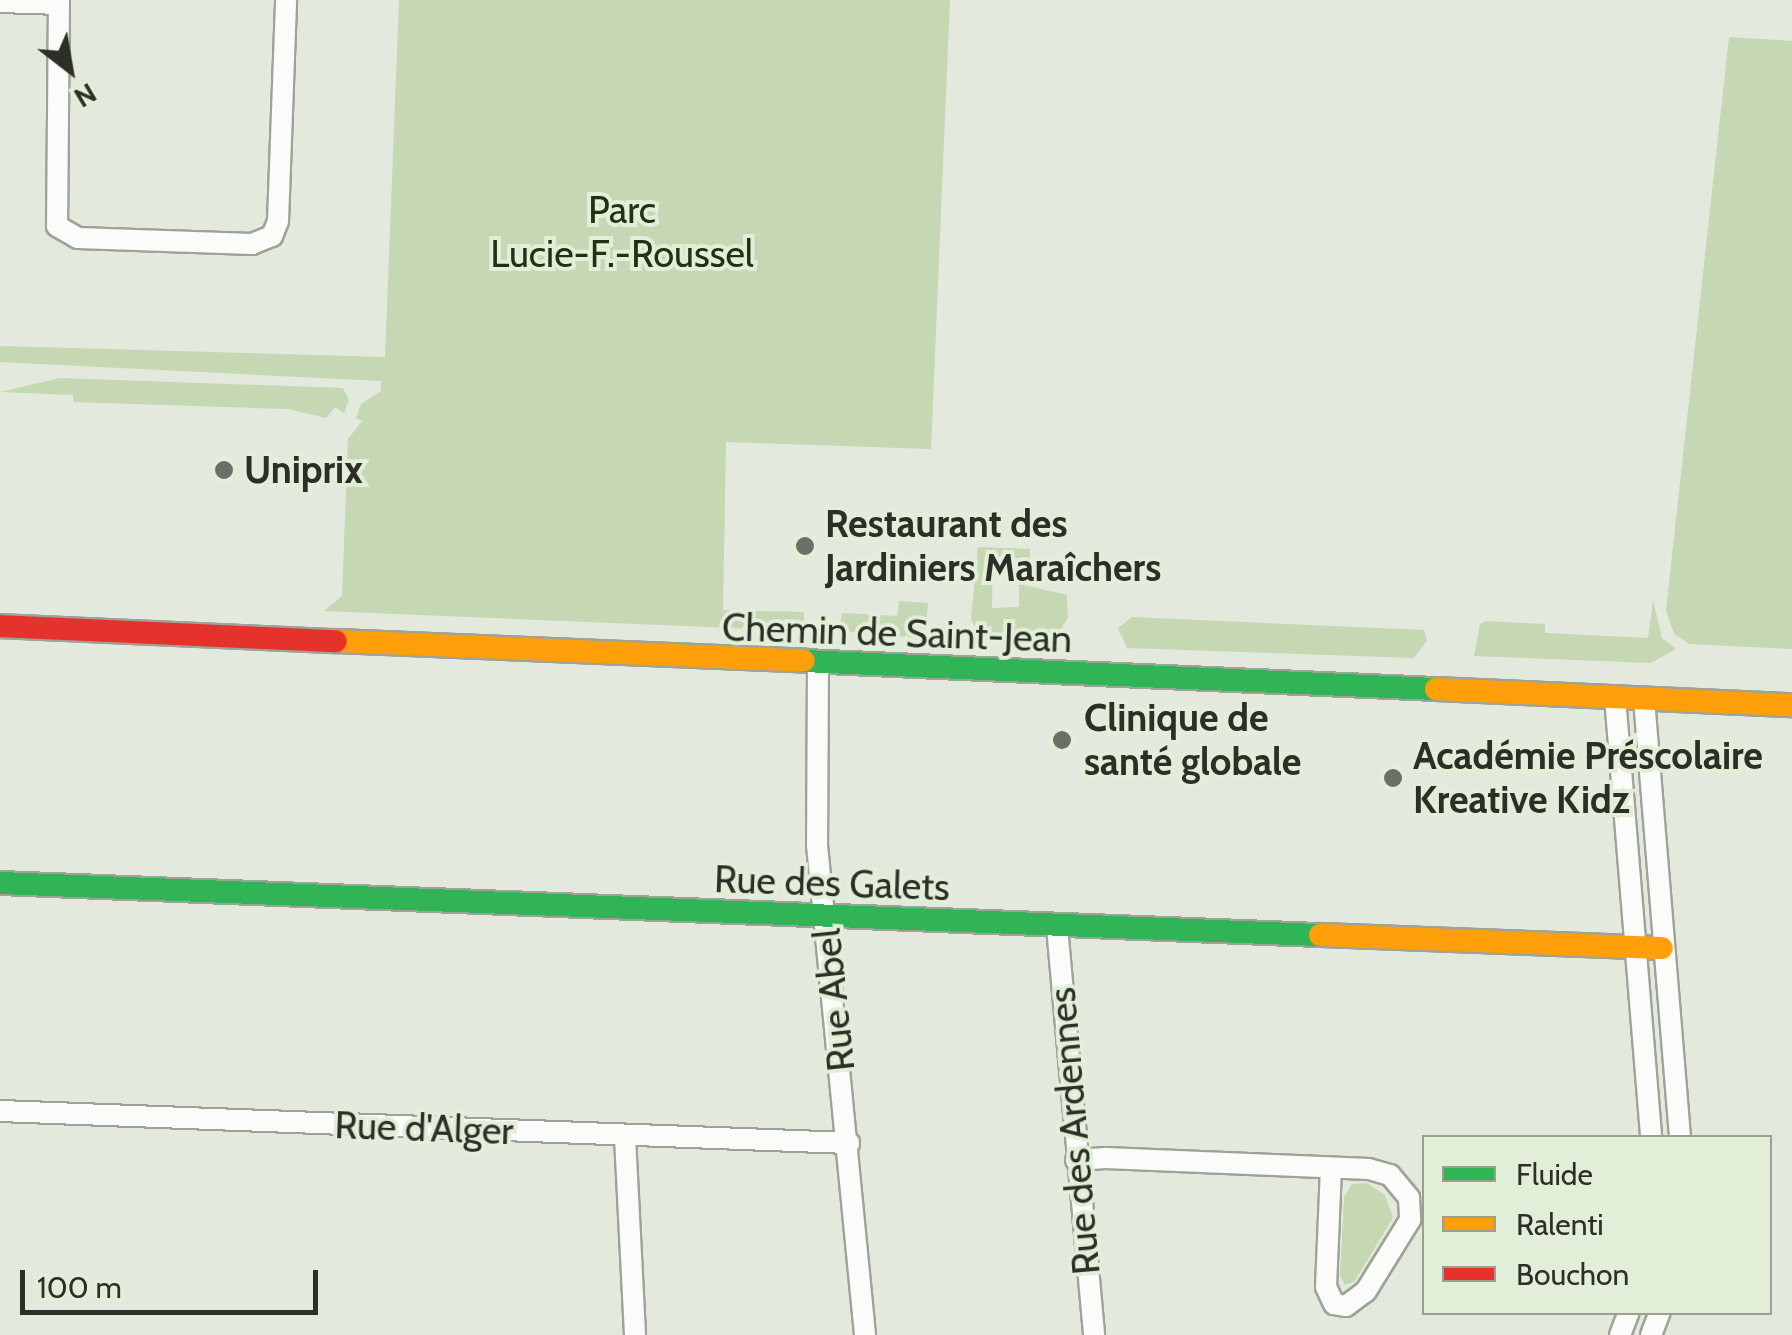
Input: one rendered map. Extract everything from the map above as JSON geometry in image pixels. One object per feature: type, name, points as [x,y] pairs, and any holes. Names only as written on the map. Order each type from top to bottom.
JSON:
[{"type":"main road","name":"Chemin de Saint-Jean","points":[[0,626],[1792,705]]},
{"type":"main road","name":"Rue des Galets","points":[[0,883],[1634,951],[1662,948]]},
{"type":"street","points":[[0,2],[60,2],[57,226],[78,238],[252,244],[272,236],[278,221],[286,0]]},
{"type":"street","name":"Rue Abel","points":[[818,665],[816,804],[865,1335]]},
{"type":"street","points":[[1615,697],[1651,1135]]},
{"type":"street","points":[[1644,698],[1680,1135]]},
{"type":"street","name":"Rue des Ardennes","points":[[1057,927],[1094,1335]]},
{"type":"street","name":"Rue d'Alger","points":[[0,1111],[624,1137],[848,1142]]},
{"type":"street","points":[[624,1137],[635,1335]]},
{"type":"street","points":[[1076,1160],[1330,1168],[1390,1175],[1404,1188],[1411,1210],[1406,1232],[1366,1291],[1346,1306],[1329,1299],[1326,1286],[1330,1168]]},
{"type":"green space","name":"Parc Lucie-F.-Roussel","points":[[399,0],[950,0],[931,449],[726,442],[723,610],[804,612],[803,631],[324,611],[342,596],[348,439],[362,421],[356,418],[361,404],[381,391],[381,381],[0,362],[0,346],[385,357]]},
{"type":"green space","points":[[1729,37],[1792,41],[1792,649],[1689,644],[1674,634],[1666,610]]},
{"type":"green space","points":[[60,378],[343,388],[349,400],[344,413],[335,407],[326,418],[288,409],[73,402],[73,395],[0,392]]},
{"type":"green space","points":[[978,547],[1030,549],[1030,569],[1020,568],[1019,558],[993,557],[992,608],[1019,607],[1019,584],[1067,595],[1068,618],[1053,640],[978,634],[971,619]]},
{"type":"green space","points":[[1653,600],[1662,638],[1676,649],[1651,663],[1474,656],[1480,624],[1486,621],[1545,624],[1545,633],[1648,638]]},
{"type":"green space","points":[[899,601],[928,603],[926,629],[918,638],[839,631],[842,613],[897,616]]},
{"type":"green space","points":[[1132,617],[1424,630],[1427,641],[1414,658],[1127,648],[1118,628]]},
{"type":"green space","points":[[1367,1183],[1385,1195],[1393,1218],[1354,1282],[1345,1285],[1340,1276],[1344,1197],[1352,1184]]},
{"type":"traffic: fast","points":[[804,661],[1436,689]]},
{"type":"traffic: fast","points":[[0,883],[1320,935]]},
{"type":"traffic: slow","points":[[336,641],[804,661]]},
{"type":"traffic: slow","points":[[1436,689],[1792,705]]},
{"type":"traffic: slow","points":[[1320,935],[1662,948]]},
{"type":"traffic: jam","points":[[0,626],[336,641]]},
{"type":"place","name":"Uniprix","points":[[224,470]]},
{"type":"place","name":"Restaurant des Jardiniers Maraîchers","points":[[805,546]]},
{"type":"place","name":"Clinique de santé globale","points":[[1062,740]]},
{"type":"place","name":"Académie Préscolaire Kreative Kidz","points":[[1393,778]]}]
